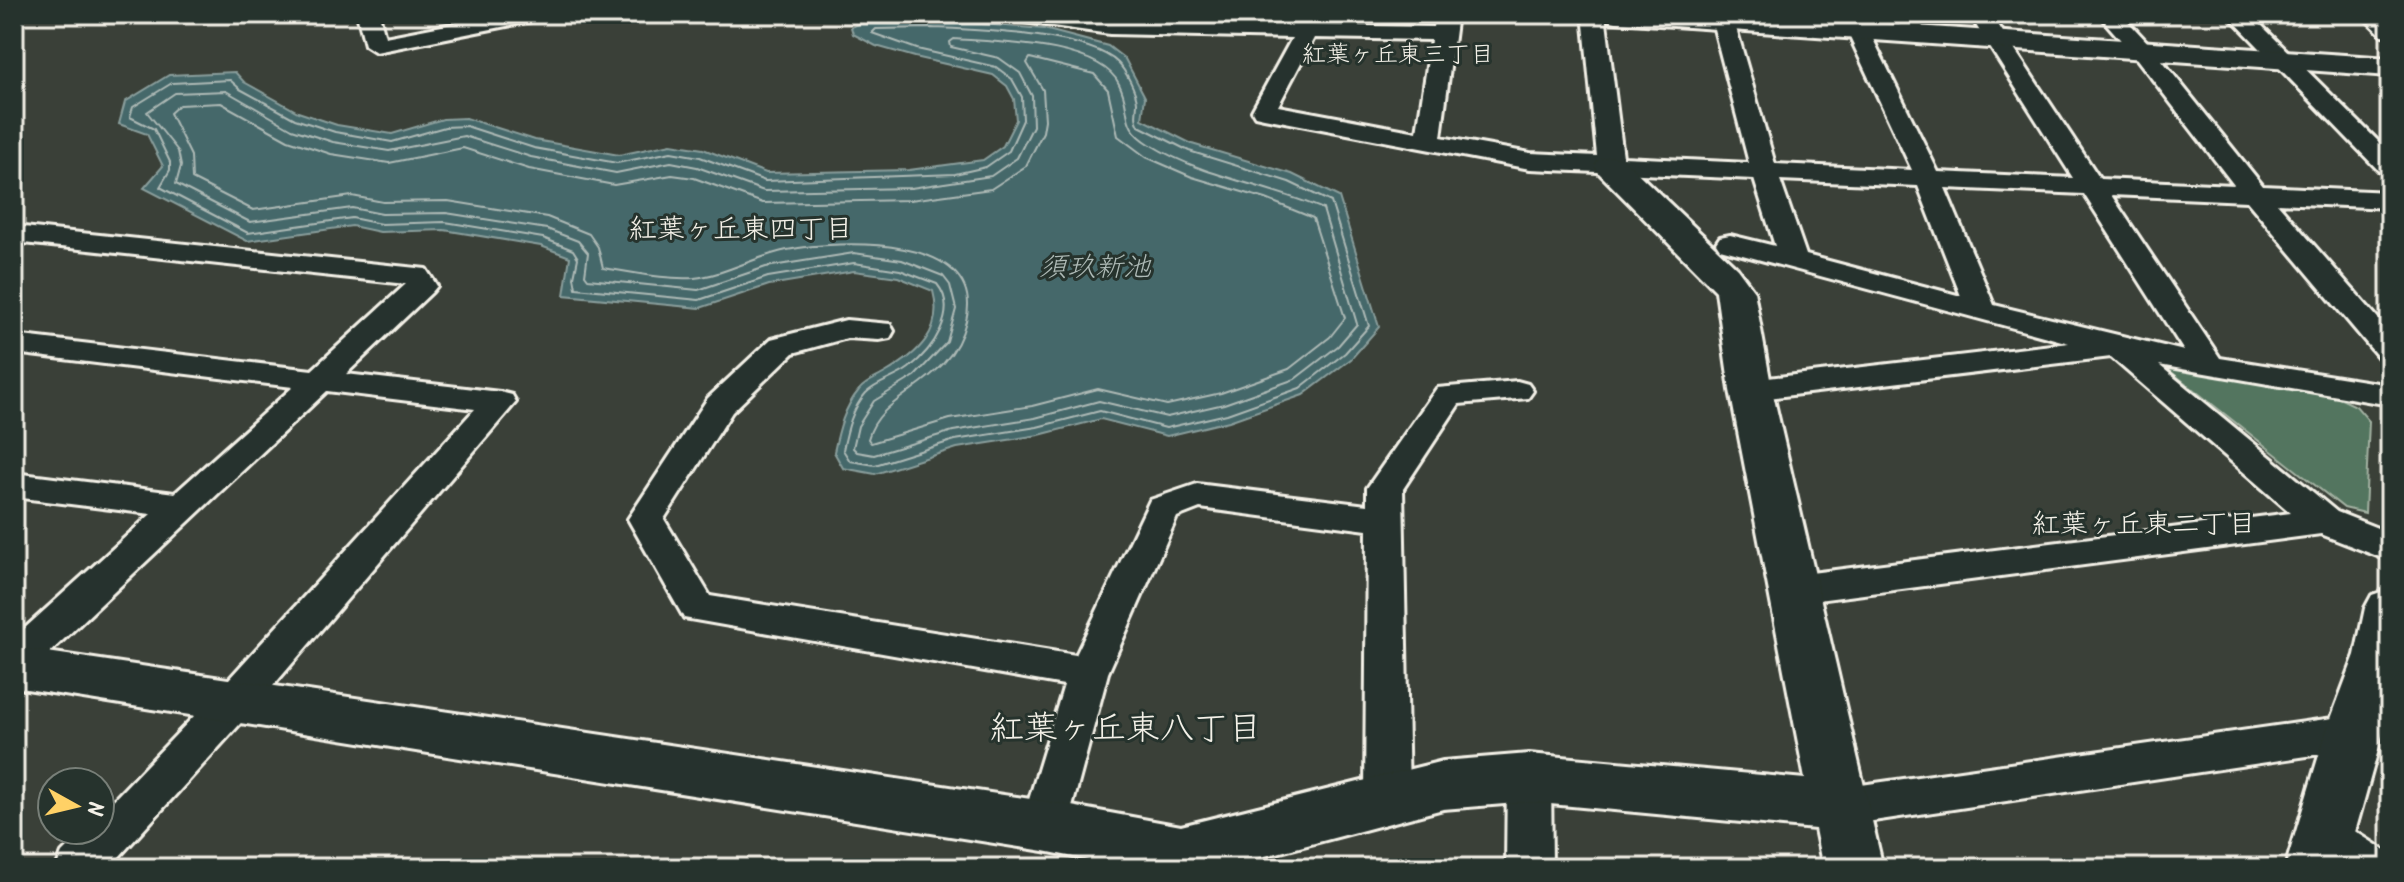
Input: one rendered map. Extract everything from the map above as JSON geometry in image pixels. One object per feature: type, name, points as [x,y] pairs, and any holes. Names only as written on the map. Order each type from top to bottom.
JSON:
[{"type":"street","points":[[368,14],[376,45],[537,14]]},
{"type":"street","points":[[1009,14],[1110,28],[1307,31],[1445,24],[1428,143]]},
{"type":"street","points":[[1594,14],[1611,166],[1724,276],[1735,291],[1751,390],[1853,868]]},
{"type":"street","points":[[1616,14],[1858,31],[1910,24],[1998,40],[2390,67]]},
{"type":"street","points":[[1980,14],[2209,366]]},
{"type":"street","points":[[2109,14],[2141,49],[2255,194],[2390,351]]},
{"type":"street","points":[[2238,14],[2287,60],[2390,168]]},
{"type":"street","points":[[2371,14],[2390,30]]},
{"type":"street","points":[[1723,21],[1765,174],[1794,260]]},
{"type":"street","points":[[1307,31],[1264,111],[1530,161],[2390,200]]},
{"type":"street","points":[[1858,31],[1929,180],[1982,311]]},
{"type":"street","points":[[14,234],[416,275],[422,286],[14,664]]},
{"type":"street","points":[[1730,243],[2118,347],[2209,366],[2390,395]]},
{"type":"street","points":[[879,331],[846,329],[782,346],[720,405],[646,519],[698,608],[1088,673]]},
{"type":"street","points":[[14,344],[500,402],[234,702],[79,868]]},
{"type":"street","points":[[1751,390],[2118,347],[2324,521],[2390,548]]},
{"type":"street","points":[[1387,799],[1385,488],[1449,395],[1517,391]]},
{"type":"street","points":[[14,485],[183,506]]},
{"type":"street","points":[[1044,826],[1088,673],[1163,509],[1197,496],[1384,520]]},
{"type":"street","points":[[1795,589],[2324,521]]},
{"type":"street","points":[[2372,868],[2320,852],[2354,732],[2387,641]]},
{"type":"street","points":[[14,664],[234,702],[1044,826],[1179,860],[1443,785],[1529,778],[1840,807],[2354,732]]},
{"type":"street","points":[[1529,778],[1529,868]]},
{"type":"green space","points":[[2173,364],[2337,397],[2356,406],[2369,421],[2365,513],[2344,508],[2165,367]]},
{"type":"water","name":"須玖新池","points":[[932,20],[1044,29],[1108,46],[1125,59],[1145,97],[1142,119],[1192,144],[1292,174],[1339,197],[1379,327],[1351,359],[1303,395],[1229,421],[1167,436],[1101,419],[1039,435],[957,448],[875,474],[843,468],[834,452],[840,427],[849,404],[862,387],[908,358],[926,340],[935,318],[933,291],[898,277],[854,271],[769,285],[700,308],[564,295],[570,257],[541,246],[444,230],[380,232],[352,226],[247,241],[144,188],[163,166],[147,134],[119,124],[125,102],[169,75],[235,72],[244,82],[298,112],[337,125],[392,134],[443,119],[466,118],[535,140],[619,155],[671,144],[703,149],[766,173],[909,170],[983,160],[1003,146],[1016,120],[1014,99],[1007,86],[993,75],[876,46],[853,34],[851,27],[866,21]]},
{"type":"district","name":"紅葉ヶ丘東三丁目","points":[[1398,55]]},
{"type":"district","name":"紅葉ヶ丘東四丁目","points":[[741,230]]},
{"type":"district","name":"紅葉ヶ丘東二丁目","points":[[2144,525]]},
{"type":"district","name":"紅葉ヶ丘東八丁目","points":[[1126,730]]}]
